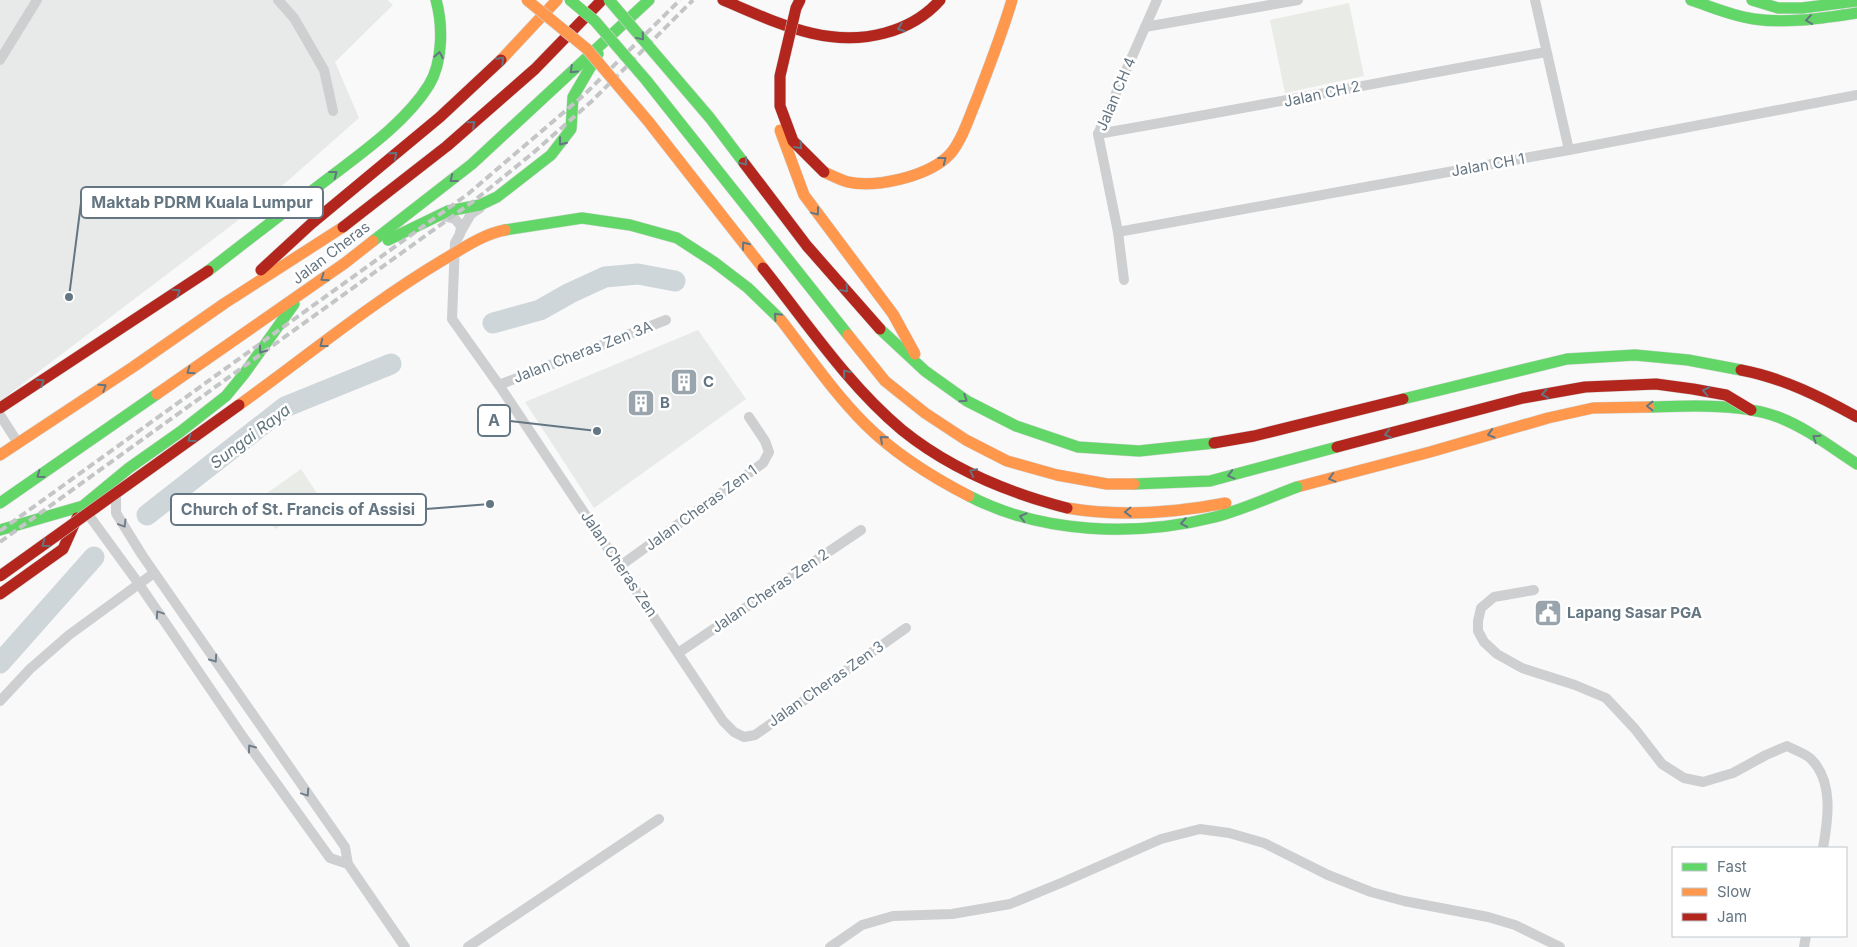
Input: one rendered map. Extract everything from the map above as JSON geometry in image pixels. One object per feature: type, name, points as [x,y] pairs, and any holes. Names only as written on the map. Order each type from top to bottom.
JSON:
[{"type":"main road","points":[[0,408],[200,277],[369,147],[410,110],[430,84],[440,54],[441,17],[436,0]]},
{"type":"main road","points":[[527,0],[586,49],[648,121],[848,375],[873,403],[911,436],[957,465],[1000,485],[1067,508],[1106,513],[1152,512],[1207,507],[1297,487],[1430,452],[1548,418],[1594,408],[1690,406],[1751,410],[1778,417],[1808,432],[1857,464]]},
{"type":"main road","points":[[225,303],[311,224],[440,117],[492,70],[557,0]]},
{"type":"main road","points":[[570,0],[595,21],[646,80],[885,381],[925,413],[966,440],[1007,461],[1057,475],[1107,484],[1160,484],[1210,481],[1523,398],[1585,387],[1656,384],[1693,389],[1726,396],[1751,410]]},
{"type":"main road","points":[[535,69],[585,0]]},
{"type":"main road","name":"Jalan Cheras","points":[[0,455],[133,367],[225,303],[342,227],[448,146],[535,69],[602,0]]},
{"type":"main road","points":[[609,0],[710,118],[807,246],[872,320],[925,371],[967,401],[1016,426],[1078,447],[1139,451],[1196,446],[1254,436],[1567,360],[1635,355],[1688,360],[1757,373],[1816,395],[1857,418]]},
{"type":"main road","name":"Jalan Cheras","points":[[2,503],[345,263],[472,164],[649,0]]},
{"type":"main road","points":[[723,0],[779,24],[812,34],[833,39],[858,40],[882,35],[909,26],[931,11],[940,0]]},
{"type":"main road","points":[[790,0],[778,37],[773,76],[772,104],[784,146],[804,195],[893,314],[925,371]]},
{"type":"main road","points":[[800,0],[796,8],[780,76],[780,106],[793,141],[822,171],[848,182],[879,184],[922,172],[947,158],[962,135],[1002,34],[1012,0]]},
{"type":"main road","points":[[1691,0],[1740,16],[1775,20],[1801,21],[1857,13]]},
{"type":"main road","points":[[1752,0],[1778,8],[1802,8],[1857,1]]},
{"type":"main road","points":[[345,263],[448,211],[480,205],[497,197],[551,155],[563,142],[571,129],[573,96],[608,36]]},
{"type":"main road","points":[[0,576],[294,366],[361,314],[423,272],[470,244],[499,231],[582,218],[630,225],[676,238],[714,262],[748,288],[778,317],[836,391],[866,425],[904,457],[949,486],[991,508],[1027,518],[1072,527],[1112,530],[1170,526],[1216,517],[1297,487]]},
{"type":"main road","points":[[0,530],[83,506],[226,396],[244,374],[299,295]]},
{"type":"main road","points":[[0,594],[63,549],[83,506]]},
{"type":"street","points":[[0,60],[37,0]]},
{"type":"street","points":[[278,0],[294,18],[324,70],[333,112]]},
{"type":"street","name":"Jalan CH 4","points":[[1124,280],[1118,232],[1098,134],[1157,0]]},
{"type":"street","points":[[1145,27],[1298,0]]},
{"type":"street","points":[[1535,0],[1569,150]]},
{"type":"street","name":"Jalan CH 2","points":[[1098,134],[1279,103],[1377,82],[1546,52]]},
{"type":"street","name":"Jalan CH 1","points":[[1118,232],[1569,150],[1857,95]]},
{"type":"street","points":[[455,243],[471,214],[497,197]]},
{"type":"street","name":"Jalan Cheras Zen","points":[[437,216],[455,219],[461,226],[460,234],[455,243],[452,319],[499,385],[724,721],[734,732],[744,737]]},
{"type":"street","name":"Jalan Cheras Zen 3A","points":[[499,385],[666,320]]},
{"type":"street","points":[[0,415],[18,443]]},
{"type":"street","name":"Jalan Cheras Zen 1","points":[[620,566],[763,463],[769,452],[765,441],[749,417]]},
{"type":"street","points":[[117,478],[116,513],[154,573],[345,847],[348,864],[405,947]]},
{"type":"street","points":[[83,506],[139,584],[243,737],[330,858],[348,864]]},
{"type":"street","name":"Jalan Cheras Zen 2","points":[[678,653],[861,530]]},
{"type":"street","points":[[0,702],[30,669],[69,635],[154,573]]},
{"type":"street","points":[[1534,590],[1494,597],[1481,608],[1478,631],[1484,642],[1497,654],[1522,668],[1575,684],[1606,698],[1635,729],[1662,764],[1684,778],[1703,782],[1733,773],[1787,746],[1810,758],[1820,771],[1828,796],[1827,824],[1823,847]]},
{"type":"street","name":"Jalan Cheras Zen 3","points":[[744,737],[755,735],[906,628]]},
{"type":"street","points":[[468,947],[659,819]]},
{"type":"street","points":[[830,947],[862,925],[893,916],[952,914],[1010,904],[1160,839],[1200,829],[1229,833],[1264,843],[1328,875],[1370,892],[1404,901],[1488,917],[1516,926],[1560,947]]},
{"type":"shaded area","points":[[0,0],[388,0],[393,5],[335,62],[359,118],[274,193],[0,401]]},
{"type":"shaded area","points":[[1349,3],[1364,76],[1285,93],[1270,20]]},
{"type":"shaded area","points":[[698,330],[746,399],[594,508],[525,402]]},
{"type":"shaded area","points":[[301,469],[320,498],[275,529],[256,501]]},
{"type":"waterway","name":"Sungai Raya","points":[[493,323],[540,310],[570,293],[605,277],[638,274],[675,281]]},
{"type":"waterway","name":"Sungai Raya","points":[[147,515],[285,407],[391,364]]},
{"type":"waterway","name":"Sungai Raya","points":[[0,663],[94,557]]},
{"type":"railway","points":[[0,531],[468,194],[584,95],[680,0]]},
{"type":"railway","points":[[0,542],[475,200],[533,153],[592,101],[693,0]]},
{"type":"traffic: fast","points":[[208,271],[370,147],[396,124],[419,99],[434,76],[439,55],[441,32],[436,0]]},
{"type":"traffic: fast","points":[[570,0],[595,21],[646,80],[848,335]]},
{"type":"traffic: fast","points":[[609,0],[710,118],[744,163]]},
{"type":"traffic: fast","points":[[373,241],[472,164],[649,0]]},
{"type":"traffic: fast","points":[[1691,0],[1738,16],[1754,19],[1806,20],[1857,13]]},
{"type":"traffic: fast","points":[[1752,0],[1778,8],[1802,8],[1857,1]]},
{"type":"traffic: fast","points":[[388,240],[448,211],[480,205],[497,197],[551,155],[571,129],[573,97],[598,54]]},
{"type":"traffic: fast","points":[[505,230],[582,218],[630,225],[677,238],[714,262],[748,288],[781,320]]},
{"type":"traffic: fast","points":[[0,530],[83,506],[129,468],[180,432],[226,396],[294,304]]},
{"type":"traffic: fast","points":[[880,329],[925,371],[967,401],[1016,426],[1078,447],[1139,451],[1214,443]]},
{"type":"traffic: fast","points":[[1403,399],[1567,359],[1635,355],[1688,360],[1741,370]]},
{"type":"traffic: fast","points":[[0,503],[157,394]]},
{"type":"traffic: fast","points":[[1649,407],[1715,406],[1748,409],[1764,413],[1799,427],[1857,464]]},
{"type":"traffic: fast","points":[[1134,484],[1210,481],[1337,447]]},
{"type":"traffic: fast","points":[[969,496],[997,509],[1058,525],[1122,529],[1154,528],[1215,517],[1297,487]]},
{"type":"traffic: slow","points":[[527,0],[587,49],[648,121],[763,268]]},
{"type":"traffic: slow","points":[[501,60],[557,0]]},
{"type":"traffic: slow","points":[[824,172],[848,182],[886,182],[913,176],[937,165],[946,158],[956,147],[967,123],[995,51],[1012,0]]},
{"type":"traffic: slow","points":[[780,130],[804,195],[893,314],[915,354]]},
{"type":"traffic: slow","points":[[0,455],[133,367],[225,303],[343,227]]},
{"type":"traffic: slow","points":[[239,405],[390,294],[473,242],[505,230]]},
{"type":"traffic: slow","points":[[157,394],[345,263],[373,241]]},
{"type":"traffic: slow","points":[[781,320],[843,400],[865,424],[914,464],[969,496]]},
{"type":"traffic: slow","points":[[848,335],[885,381],[925,413],[966,440],[1007,461],[1057,475],[1107,484],[1134,484]]},
{"type":"traffic: slow","points":[[1297,487],[1430,452],[1548,418],[1593,408],[1649,407]]},
{"type":"traffic: slow","points":[[1067,508],[1087,511],[1147,513],[1226,503]]},
{"type":"traffic: jam","points":[[343,227],[447,146],[535,69],[602,0]]},
{"type":"traffic: jam","points":[[723,0],[762,17],[802,31],[842,38],[863,37],[901,28],[922,16],[940,0]]},
{"type":"traffic: jam","points":[[800,0],[796,8],[780,76],[780,106],[793,141],[824,172]]},
{"type":"traffic: jam","points":[[261,270],[311,224],[440,117],[501,60]]},
{"type":"traffic: jam","points":[[744,163],[807,246],[880,329]]},
{"type":"traffic: jam","points":[[763,268],[846,373],[882,412],[902,430],[939,456],[980,478],[1023,495],[1067,508]]},
{"type":"traffic: jam","points":[[0,408],[208,271]]},
{"type":"traffic: jam","points":[[1741,370],[1757,373],[1801,389],[1857,417]]},
{"type":"traffic: jam","points":[[1337,447],[1523,398],[1585,387],[1656,384],[1693,389],[1726,395],[1751,410]]},
{"type":"traffic: jam","points":[[1214,443],[1254,436],[1403,399]]},
{"type":"traffic: jam","points":[[0,576],[239,405]]},
{"type":"traffic: jam","points":[[0,594],[63,549],[77,518]]},
{"type":"place","name":"Maktab PDRM Kuala Lumpur","points":[[69,297]]},
{"type":"place","name":"C","points":[[684,382]]},
{"type":"place","name":"B","points":[[641,403]]},
{"type":"place","name":"A","points":[[597,431]]},
{"type":"place","name":"Church of St. Francis of Assisi","points":[[490,504]]},
{"type":"place","name":"Lapang Sasar PGA","points":[[1548,613]]}]
